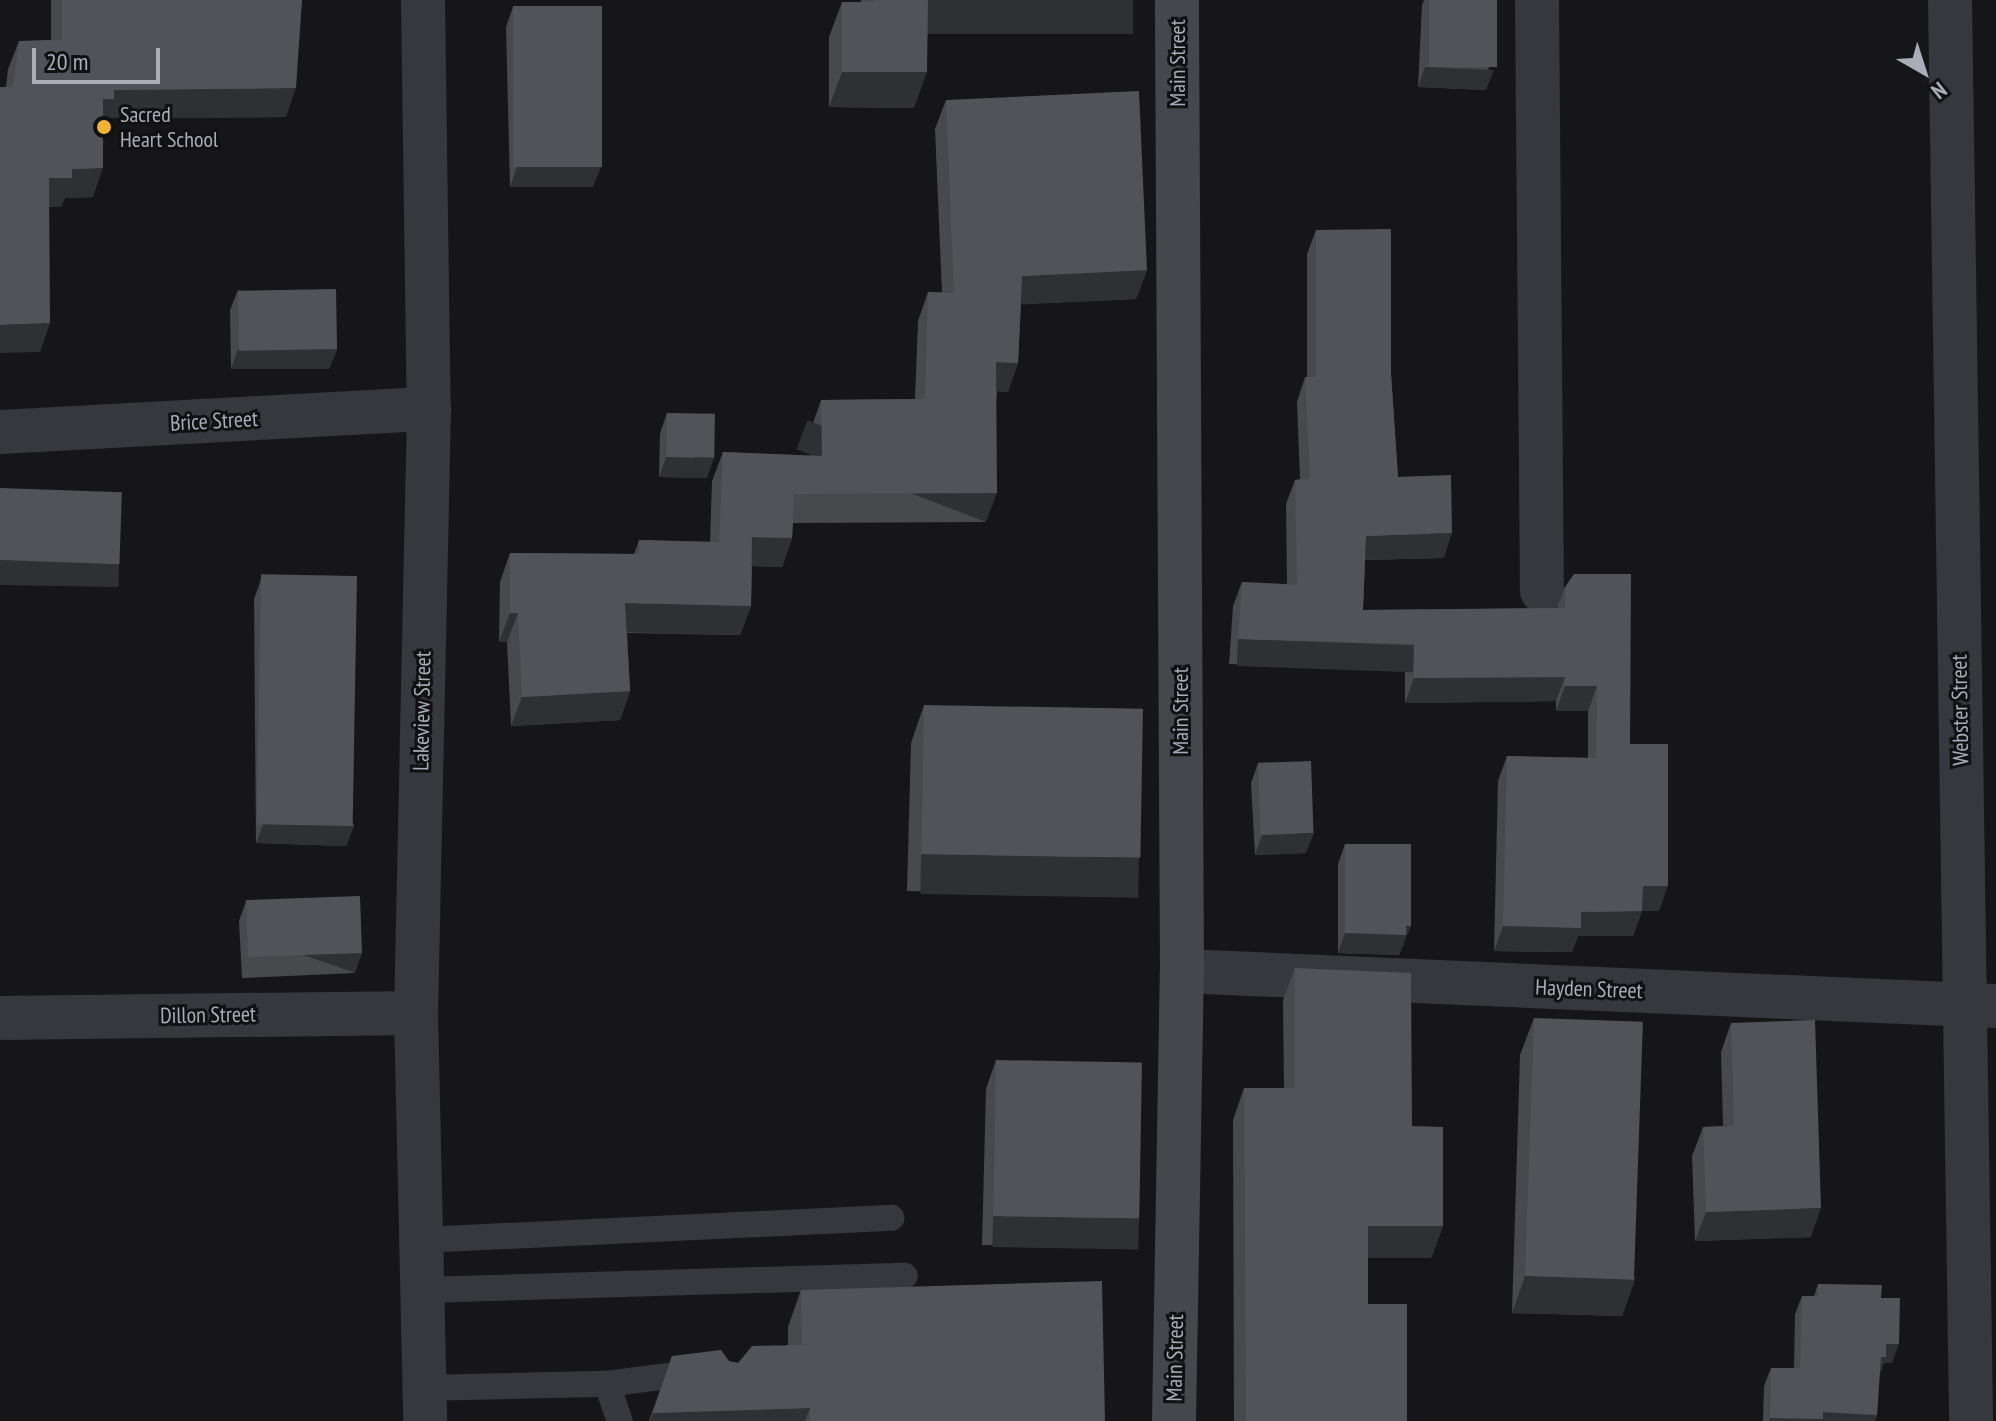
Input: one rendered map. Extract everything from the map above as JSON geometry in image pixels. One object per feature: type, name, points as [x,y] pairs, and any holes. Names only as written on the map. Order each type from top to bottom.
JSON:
[{"type":"main road","name":"Main Street","points":[[1174,1421],[1182,971],[1177,0]]},
{"type":"street","name":"Lakeview Street","points":[[423,0],[429,409],[416,1013],[424,1404]]},
{"type":"street","points":[[1537,0],[1542,591]]},
{"type":"street","name":"Webster Street","points":[[1950,0],[1980,1006],[1971,1421]]},
{"type":"street","name":"Brice Street","points":[[0,432],[429,409]]},
{"type":"street","name":"Hayden Street","points":[[1182,971],[1980,1006]]},
{"type":"street","name":"Dillon Street","points":[[0,1018],[416,1013]]},
{"type":"lane","points":[[421,1240],[891,1218]]},
{"type":"lane","points":[[422,1290],[905,1276]]},
{"type":"lane","points":[[424,1404],[722,1369],[723,1384]]},
{"type":"lane","points":[[607,1384],[620,1421]]},
{"type":"building","points":[[62,0],[302,0],[296,88],[114,90],[114,99],[103,99],[103,168],[72,169],[72,178],[49,178],[50,323],[0,325],[0,87],[13,87],[19,41],[62,40]]},
{"type":"building","points":[[928,0],[927,72],[842,72],[842,2]]},
{"type":"building","points":[[1429,0],[1497,0],[1497,67],[1429,67]]},
{"type":"building","points":[[513,6],[602,6],[602,167],[513,167]]},
{"type":"building","points":[[1139,91],[1147,270],[1022,276],[1018,363],[996,362],[997,493],[794,494],[792,538],[752,537],[751,606],[625,603],[630,691],[522,697],[518,613],[510,613],[510,553],[639,554],[639,540],[719,542],[723,452],[822,456],[821,400],[925,399],[928,292],[954,293],[946,100]]},
{"type":"building","points":[[1391,229],[1391,374],[1398,477],[1451,475],[1452,533],[1366,536],[1363,610],[1565,608],[1565,587],[1574,574],[1631,574],[1630,744],[1668,744],[1668,886],[1643,886],[1642,911],[1581,912],[1581,928],[1503,926],[1507,756],[1596,758],[1597,686],[1565,686],[1565,677],[1414,678],[1414,644],[1238,639],[1242,582],[1297,585],[1295,480],[1310,479],[1305,377],[1316,377],[1316,230]]},
{"type":"building","points":[[336,289],[337,349],[239,351],[238,291]]},
{"type":"building","points":[[667,413],[715,414],[714,458],[666,457]]},
{"type":"building","points":[[0,488],[122,492],[119,564],[0,560]]},
{"type":"building","points":[[261,574],[357,576],[353,826],[257,824]]},
{"type":"building","points":[[924,705],[1143,709],[1140,858],[921,854]]},
{"type":"building","points":[[1311,761],[1314,833],[1261,835],[1258,763]]},
{"type":"building","points":[[1345,844],[1411,844],[1411,926],[1406,926],[1406,935],[1345,933]]},
{"type":"building","points":[[360,896],[362,953],[248,957],[246,900]]},
{"type":"building","points":[[1295,968],[1411,973],[1412,1126],[1443,1127],[1443,1226],[1368,1226],[1368,1304],[1407,1304],[1407,1421],[1246,1421],[1244,1088],[1295,1088]]},
{"type":"building","points":[[1534,1018],[1643,1022],[1634,1280],[1525,1276]]},
{"type":"building","points":[[1815,1020],[1821,1208],[1706,1212],[1703,1127],[1734,1126],[1731,1023]]},
{"type":"building","points":[[996,1060],[1142,1063],[1139,1219],[993,1216]]},
{"type":"building","points":[[1102,1281],[1105,1421],[810,1421],[810,1408],[653,1413],[672,1356],[721,1350],[729,1361],[738,1363],[752,1346],[802,1345],[801,1290]]},
{"type":"building","points":[[1818,1284],[1882,1285],[1881,1298],[1900,1298],[1899,1344],[1886,1344],[1886,1357],[1881,1357],[1877,1415],[1823,1412],[1823,1419],[1770,1418],[1771,1368],[1800,1368],[1802,1296],[1818,1296]]},
{"type":"place","name":"Sacred Heart School","points":[[104,127]]}]
